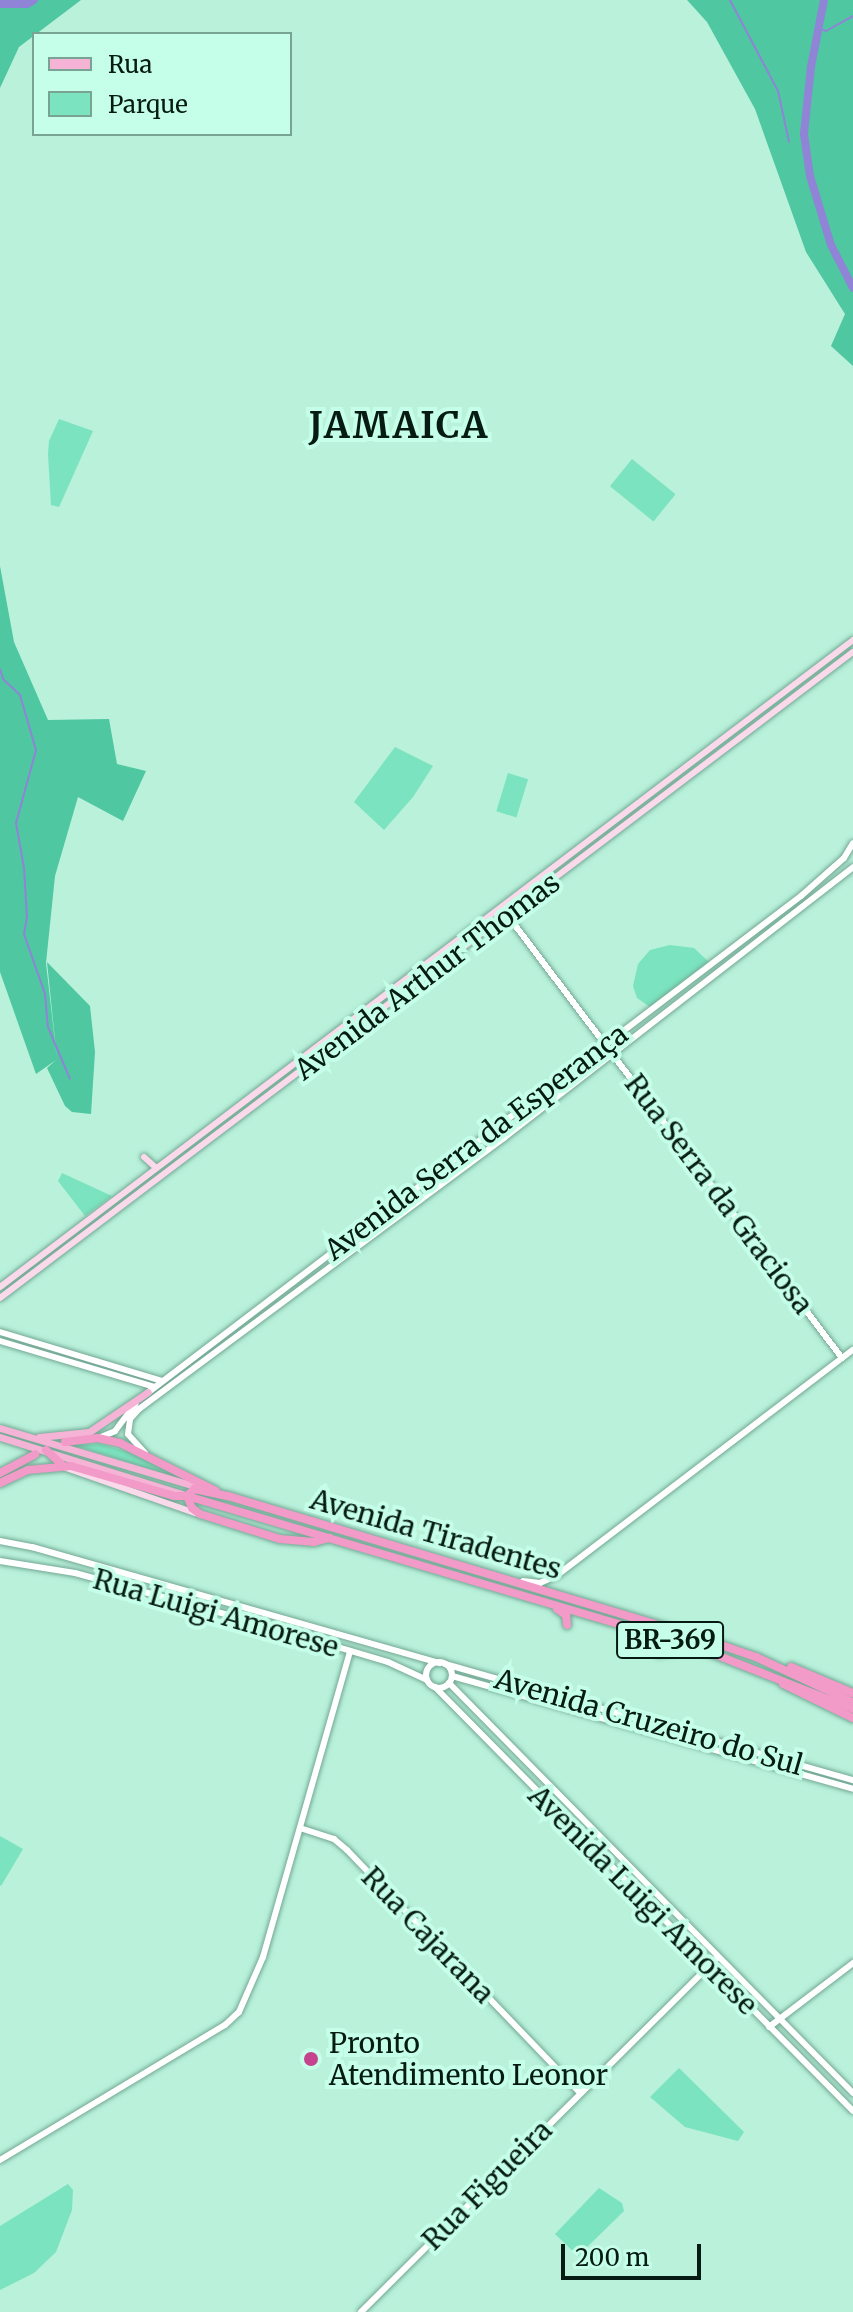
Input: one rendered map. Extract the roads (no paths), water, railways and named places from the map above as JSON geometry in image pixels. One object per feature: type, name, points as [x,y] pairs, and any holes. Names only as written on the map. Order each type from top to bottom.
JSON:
[{"type":"highway","name":"BR-369","points":[[65,1442],[98,1438],[148,1456],[228,1496]]},
{"type":"highway","points":[[46,1450],[63,1466]]},
{"type":"highway","points":[[0,1473],[35,1454]]},
{"type":"highway","name":"BR-369","points":[[0,1483],[28,1470],[63,1466],[82,1468],[174,1496],[187,1496]]},
{"type":"highway","points":[[228,1496],[194,1489],[187,1496],[192,1508],[200,1514],[280,1539],[314,1542],[329,1538]]},
{"type":"highway","name":"Avenida Tiradentes","points":[[187,1496],[699,1648],[853,1709]]},
{"type":"highway","name":"Avenida Tiradentes","points":[[228,1496],[550,1590],[756,1657],[853,1702]]},
{"type":"highway","points":[[292,1527],[314,1542]]},
{"type":"highway","points":[[482,1582],[541,1595],[550,1590]]},
{"type":"highway","points":[[535,1598],[564,1612],[567,1625]]},
{"type":"highway","points":[[617,1623],[654,1641],[659,1653],[677,1647],[699,1648]]},
{"type":"highway","points":[[756,1657],[853,1693]]},
{"type":"highway","points":[[755,1668],[853,1718]]},
{"type":"main road","name":"Avenida Arthur Thomas","points":[[0,1287],[853,640]]},
{"type":"main road","name":"Avenida Arthur Thomas","points":[[0,1298],[853,652]]},
{"type":"main road","points":[[375,1003],[381,1011]]},
{"type":"main road","points":[[302,1057],[308,1066]]},
{"type":"main road","points":[[231,1111],[238,1119]]},
{"type":"main road","points":[[144,1157],[155,1167]]},
{"type":"main road","points":[[140,1192],[142,1177]]},
{"type":"main road","points":[[100,1211],[105,1219]]},
{"type":"main road","points":[[10,1440],[89,1432],[151,1390]]},
{"type":"main road","name":"Avenida Tiradentes","points":[[0,1428],[228,1496]]},
{"type":"main road","name":"Avenida Tiradentes","points":[[0,1437],[187,1496]]},
{"type":"main road","points":[[63,1466],[75,1473],[200,1514]]},
{"type":"street","name":"Avenida Serra da Esperança","points":[[98,1438],[115,1431],[162,1381],[801,896],[844,858],[853,843]]},
{"type":"street","points":[[844,858],[853,867]]},
{"type":"street","name":"Avenida Serra da Esperança","points":[[148,1456],[128,1434],[130,1419],[139,1409],[504,1138],[721,973],[853,867]]},
{"type":"street","name":"Rua Serra da Graciosa","points":[[502,908],[842,1358]]},
{"type":"street","points":[[0,1332],[151,1390]]},
{"type":"street","points":[[0,1341],[162,1381]]},
{"type":"street","points":[[511,1579],[540,1583],[556,1576],[853,1350]]},
{"type":"street","name":"Rua Luigi Amorese","points":[[0,1541],[32,1547],[443,1663]]},
{"type":"street","name":"Rua Luigi Amorese","points":[[0,1558],[75,1573],[350,1651],[403,1668],[435,1687]]},
{"type":"street","points":[[550,1590],[556,1576]]},
{"type":"street","points":[[262,1625],[290,1629],[292,1620]]},
{"type":"street","points":[[0,2160],[225,2025],[239,2012],[263,1957],[350,1651]]},
{"type":"street","points":[[427,1680],[429,1668],[443,1663]]},
{"type":"street","name":"Avenida Luigi Amorese","points":[[443,1663],[468,1702],[853,2093]]},
{"type":"street","name":"Avenida Cruzeiro do Sul","points":[[443,1663],[853,1780]]},
{"type":"street","points":[[435,1687],[451,1679]]},
{"type":"street","name":"Avenida Cruzeiro do Sul","points":[[451,1679],[853,1789]]},
{"type":"street","name":"Avenida Luigi Amorese","points":[[435,1687],[708,1967],[852,2108]]},
{"type":"street","points":[[457,1712],[468,1702]]},
{"type":"street","name":"Rua Cajarana","points":[[300,1828],[334,1839],[347,1850],[579,2092]]},
{"type":"street","name":"Rua Figueira","points":[[361,2312],[717,1958]]},
{"type":"street","points":[[769,2027],[853,1963]]},
{"type":"waterway","points":[[0,4],[27,4],[34,0]]},
{"type":"waterway","points":[[730,0],[778,91],[789,142]]},
{"type":"waterway","points":[[824,0],[811,67],[804,134],[810,176],[831,245],[853,288]]},
{"type":"waterway","points":[[819,28],[826,31],[853,16]]},
{"type":"waterway","points":[[0,669],[3,679],[20,695],[36,750],[16,823],[24,868],[27,917],[24,934],[45,994],[48,1027],[70,1079]]},
{"type":"place","name":"Pronto Atendimento Leonor","points":[[311,2059]]},
{"type":"district","name":"JAMAICA","points":[[399,426]]}]
